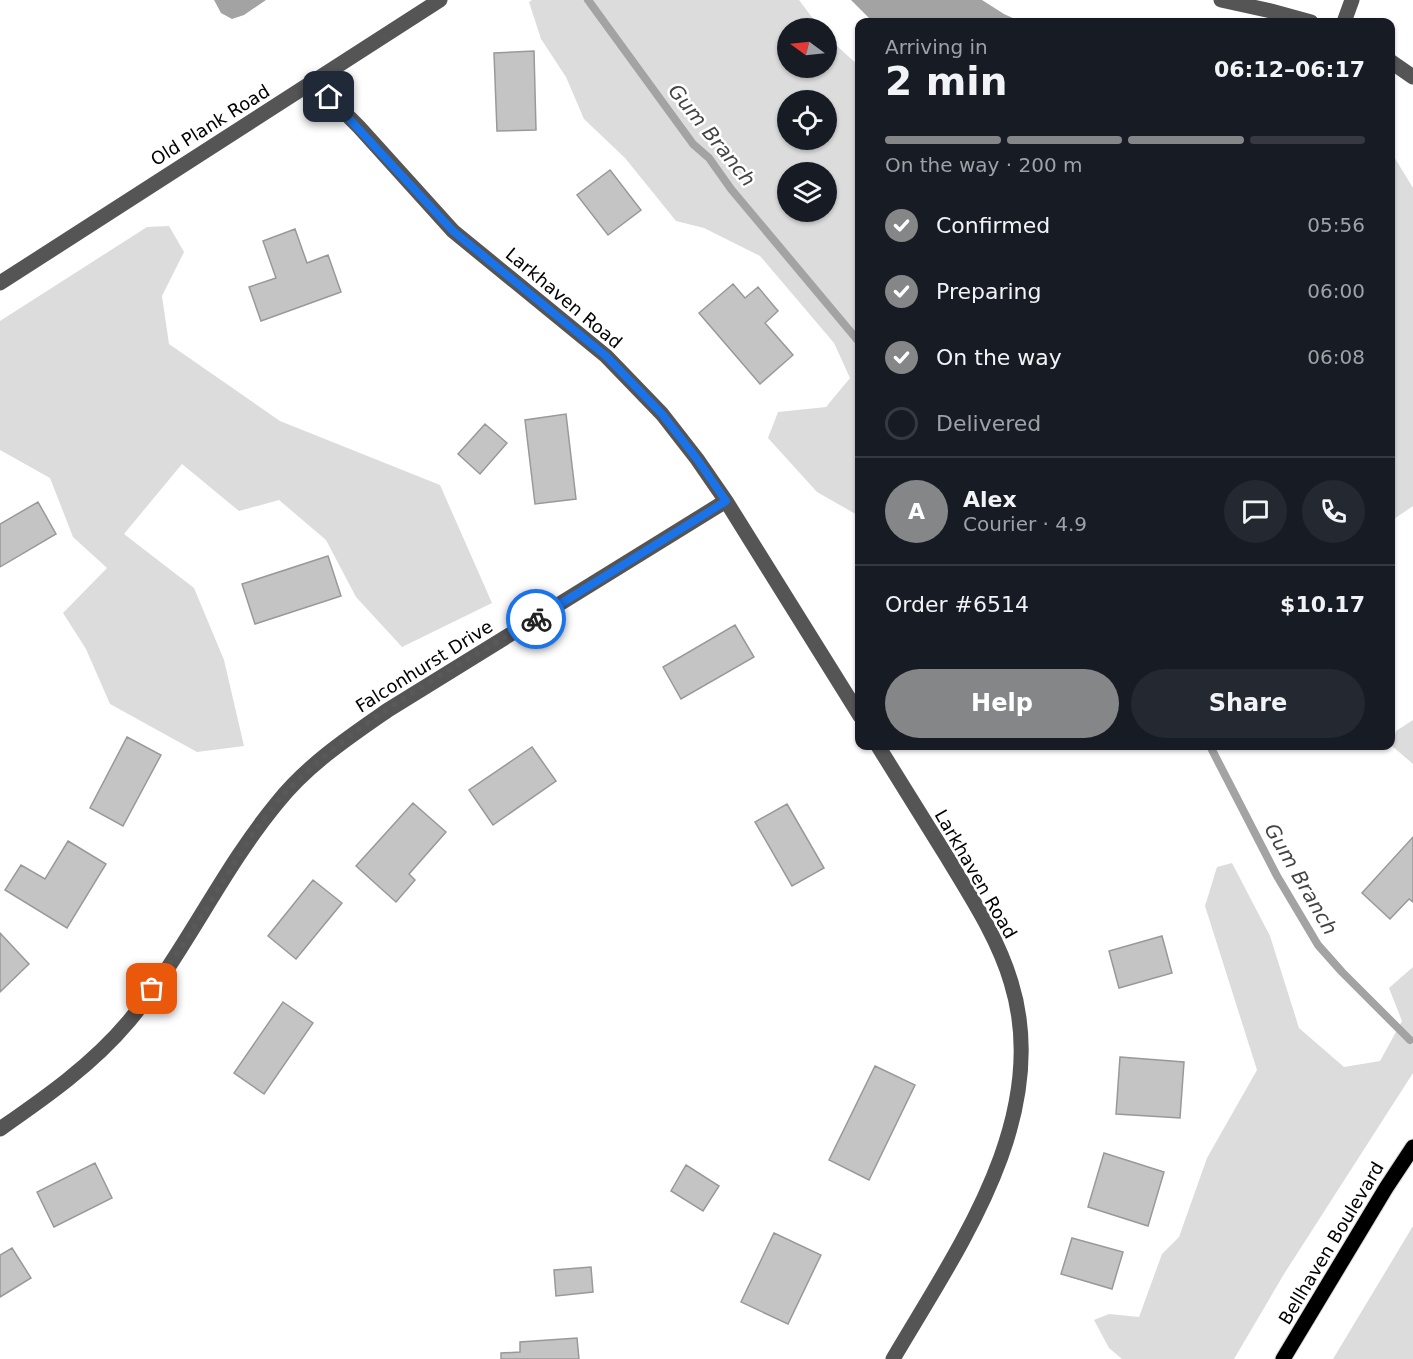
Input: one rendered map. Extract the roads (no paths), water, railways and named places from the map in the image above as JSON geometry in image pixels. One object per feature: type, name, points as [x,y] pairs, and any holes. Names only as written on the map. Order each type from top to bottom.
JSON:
[{"type":"main road","name":"Bellhaven Boulevard","points":[[1283,1359],[1413,1147]]},
{"type":"street","name":"Old Plank Road","points":[[0,283],[440,0]]},
{"type":"street","points":[[1221,0],[1296,18]]},
{"type":"street","points":[[1345,18],[1352,0]]},
{"type":"street","points":[[1395,64],[1413,77]]},
{"type":"street","name":"Larkhaven Road","points":[[314,82],[359,127],[453,231],[606,356],[662,414],[726,501],[855,708]]},
{"type":"street","name":"Falconhurst Drive","points":[[0,1129],[50,1094],[90,1061],[128,1021],[176,957],[252,837],[278,801],[306,773],[345,740],[388,710],[726,501]]},
{"type":"street","name":"Larkhaven Road","points":[[880,750],[972,898],[989,930],[1011,981],[1019,1013],[1022,1046],[1021,1084],[1016,1109],[1009,1135],[988,1187],[951,1261],[892,1359]]},
{"type":"waterway","name":"Gum Branch","points":[[588,0],[693,144],[709,158],[731,189],[855,337]]},
{"type":"waterway","name":"Gum Branch","points":[[1212,750],[1277,876],[1318,945],[1410,1040]]}]
